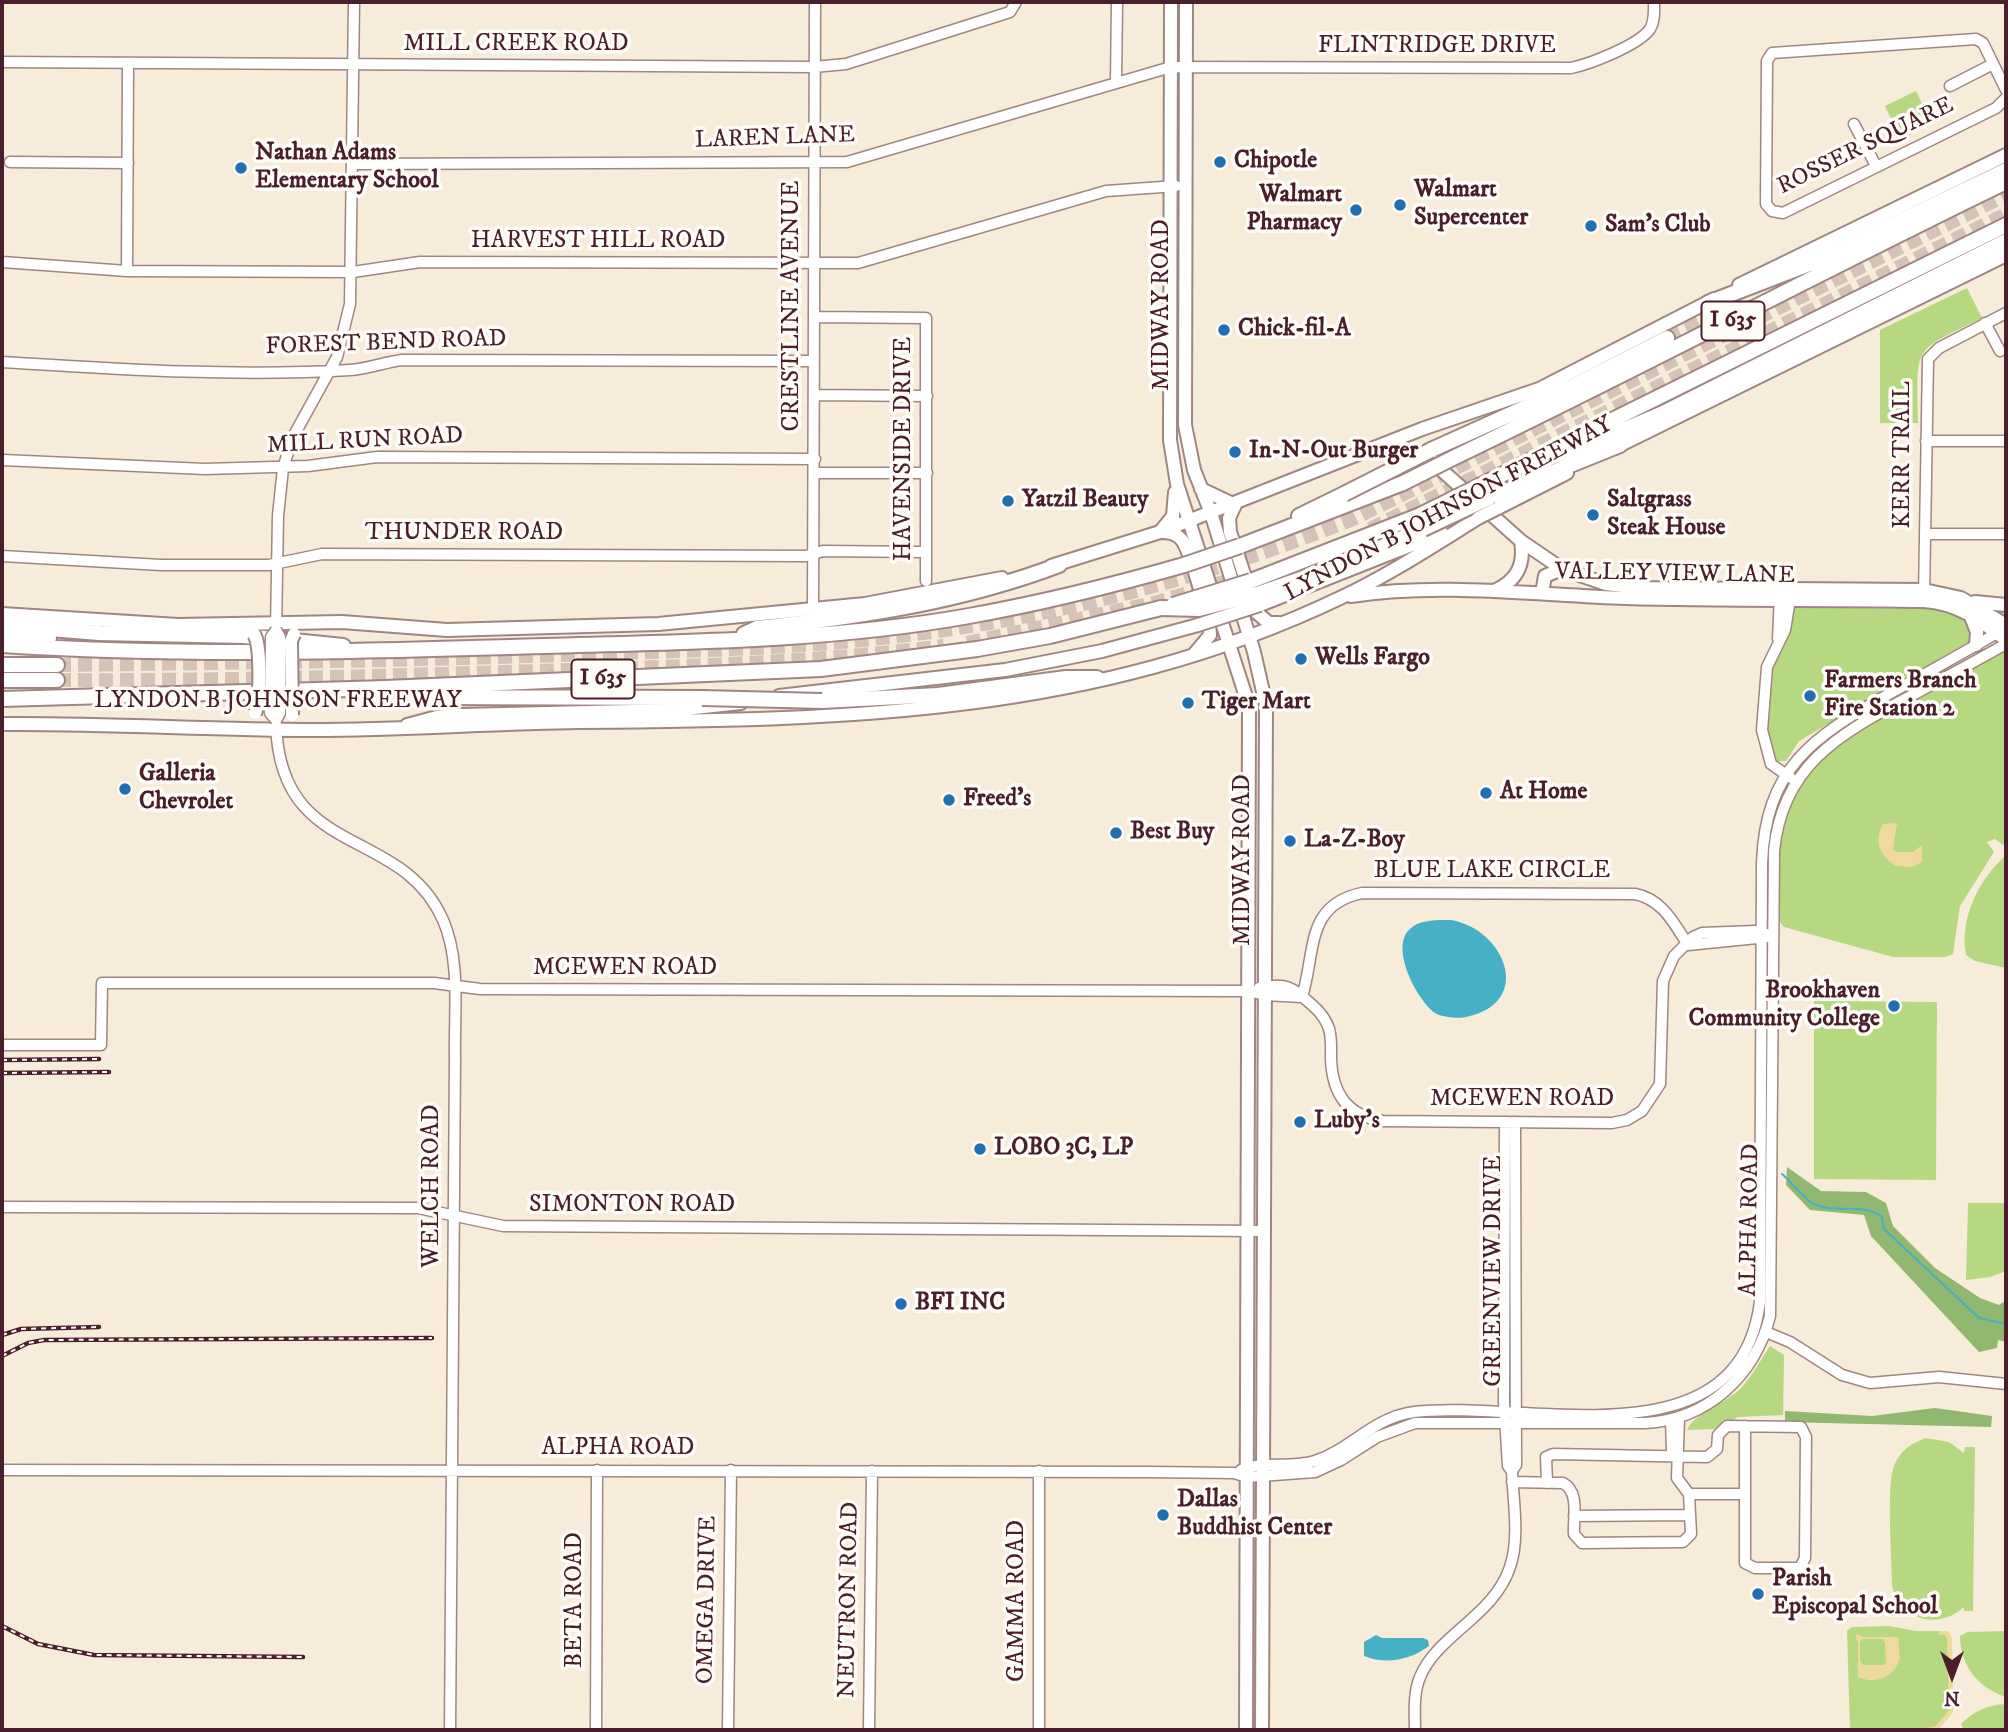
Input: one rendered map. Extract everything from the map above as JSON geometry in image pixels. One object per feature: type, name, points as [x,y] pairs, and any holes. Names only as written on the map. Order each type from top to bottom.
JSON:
[{"type":"highway","points":[[1707,303],[1849,247],[2006,170]]},
{"type":"highway","name":"LYNDON B JOHNSON FREEWAY","points":[[2,645],[210,653],[369,651],[840,633],[967,617],[1149,575],[1240,547],[1403,483],[1747,314],[1907,228],[2006,182]]},
{"type":"highway","name":"LYNDON B JOHNSON FREEWAY","points":[[2,699],[386,688],[761,672],[883,663],[1050,636],[1161,608],[1256,593],[1420,523],[1479,486],[2006,225]]},
{"type":"highway","points":[[1536,458],[1569,453],[1661,414],[2006,241]]},
{"type":"highway","points":[[1268,536],[1296,518],[1431,450],[1571,387],[1667,338]]},
{"type":"highway","points":[[1420,523],[1488,508],[1620,445]]},
{"type":"highway","points":[[732,639],[757,628],[869,614],[956,597],[1003,586],[1059,565]]},
{"type":"highway","points":[[2,625],[99,633],[322,641],[369,651]]},
{"type":"highway","points":[[2,635],[50,638],[82,650]]},
{"type":"highway","points":[[2,665],[57,673],[2,680]]},
{"type":"highway","points":[[386,688],[425,697],[822,701],[938,695],[1066,678],[1097,678]]},
{"type":"main road","name":"MIDWAY ROAD","points":[[1171,2],[1168,280],[1170,440],[1176,478],[1248,706],[1247,1231],[1243,1473],[1246,1730]]},
{"type":"main road","name":"MIDWAY ROAD","points":[[1186,2],[1183,411],[1194,470],[1211,513],[1249,637],[1266,705],[1262,1730]]},
{"type":"main road","name":"LYNDON B JOHNSON FREEWAY","points":[[2,614],[178,625],[276,626],[322,622],[406,629],[484,630],[658,624],[813,611],[928,594],[1059,565],[1235,505],[1422,429],[1539,389],[2006,155]]},
{"type":"main road","name":"LYNDON B JOHNSON FREEWAY","points":[[1620,445],[2006,256]]},
{"type":"main road","points":[[1168,280],[1184,281]]},
{"type":"main road","points":[[1168,351],[1184,353]]},
{"type":"main road","points":[[1170,440],[1175,441],[1184,463],[1194,470]]},
{"type":"main road","name":"LYNDON B JOHNSON FREEWAY","points":[[2,724],[222,728],[276,725],[315,730],[578,722],[776,720],[901,713],[1069,689],[1097,678],[1193,656],[1229,644],[1344,597],[1488,508],[1418,452],[1400,449],[1372,451]]},
{"type":"main road","points":[[1176,478],[1175,509],[1160,532],[1175,535],[1185,545],[1208,618],[1210,635],[1193,656]]},
{"type":"main road","points":[[1200,489],[1235,505],[1229,519],[1230,531],[1257,613],[1269,623],[1284,622]]},
{"type":"main road","points":[[397,729],[436,717],[702,708],[824,689],[995,672],[1102,651],[1198,625],[1256,593],[1344,575],[1488,508]]},
{"type":"main road","name":"VALLEY VIEW LANE","points":[[1488,508],[1521,541],[1562,569],[1636,593]]},
{"type":"main road","points":[[1494,592],[1515,578],[1521,566],[1521,541]]},
{"type":"main road","points":[[1542,593],[1545,576],[1562,569]]},
{"type":"main road","name":"VALLEY VIEW LANE","points":[[1344,597],[1389,591],[1924,595],[1967,601],[2004,634]]},
{"type":"main road","name":"VALLEY VIEW LANE","points":[[1924,595],[1970,614],[2004,634]]},
{"type":"main road","points":[[1967,601],[2006,605]]},
{"type":"main road","points":[[1970,614],[1977,632],[1976,645]]},
{"type":"main road","points":[[315,730],[300,724],[292,715],[291,641],[294,634],[307,625],[322,622]]},
{"type":"main road","points":[[222,728],[244,722],[255,713],[258,703],[258,646],[254,634],[244,624]]},
{"type":"main road","points":[[1249,753],[1266,753]]},
{"type":"main road","points":[[1248,873],[1265,874]]},
{"type":"main road","points":[[1246,1646],[1263,1646]]},
{"type":"street","name":"WELCH ROAD","points":[[354,2],[353,272],[348,321],[330,370],[293,437],[284,468],[278,502],[276,626],[280,637],[280,713],[276,725],[281,768],[288,787],[308,814],[335,833],[402,870],[430,897],[450,939],[454,985],[450,1730]]},
{"type":"street","name":"CRESTLINE AVENUE","points":[[813,611],[815,2]]},
{"type":"street","name":"MILL CREEK ROAD","points":[[2,62],[814,67],[846,64],[1010,12],[1016,2]]},
{"type":"street","points":[[1115,82],[1117,2]]},
{"type":"street","name":"FLINTRIDGE DRIVE","points":[[1185,67],[1571,68],[1595,60],[1646,34],[1653,23],[1654,2]]},
{"type":"street","name":"ROSSER SQUARE","points":[[2004,82],[1983,43],[1976,39],[1779,52],[1769,56],[1765,201],[1772,211],[1783,213],[1996,108],[2006,98]]},
{"type":"street","points":[[127,271],[128,64]]},
{"type":"street","points":[[1950,86],[1993,64]]},
{"type":"street","name":"LAREN LANE","points":[[354,164],[814,163],[859,159],[1115,82],[1171,67],[1185,67]]},
{"type":"street","points":[[1854,124],[1876,166]]},
{"type":"street","points":[[10,162],[128,163]]},
{"type":"street","name":"HARVEST HILL ROAD","points":[[2,262],[127,271],[353,272],[420,262],[814,264],[871,261],[1088,195],[1125,188],[1185,186]]},
{"type":"street","name":"KERR TRAIL","points":[[1924,595],[1928,359],[1938,348],[2006,313]]},
{"type":"street","name":"HAVENSIDE DRIVE","points":[[814,317],[926,318],[926,581]]},
{"type":"street","points":[[1985,323],[2000,351]]},
{"type":"street","name":"FOREST BEND ROAD","points":[[2,362],[159,371],[330,370],[363,368],[402,360],[814,361]]},
{"type":"street","points":[[814,395],[926,396]]},
{"type":"street","points":[[1926,441],[2006,441]]},
{"type":"street","name":"MILL RUN ROAD","points":[[2,460],[113,466],[284,468],[377,457],[814,459]]},
{"type":"street","points":[[815,473],[927,472]]},
{"type":"street","points":[[1925,534],[2006,534]]},
{"type":"street","name":"THUNDER ROAD","points":[[2,556],[162,565],[277,563],[321,554],[926,552]]},
{"type":"street","points":[[1785,594],[1785,629],[1778,639],[1763,684],[1762,730],[1767,757],[1774,767],[1798,782]]},
{"type":"street","name":"ALPHA ROAD","points":[[2,1470],[1315,1472],[1415,1418],[1675,1420],[1723,1394],[1746,1370],[1766,1332],[1772,1293],[1765,832],[1786,775],[1806,748],[1829,729],[1976,645],[2004,634]]},
{"type":"street","name":"ALPHA ROAD","points":[[1510,1418],[1655,1411],[1680,1406],[1707,1392],[1738,1362],[1752,1336],[1760,1302],[1766,936],[1776,836],[1784,807],[1818,754],[1837,737],[2004,634]]},
{"type":"street","name":"BLUE LAKE CIRCLE","points":[[1302,997],[1320,917],[1337,900],[1362,892],[1635,894],[1663,909],[1688,945]]},
{"type":"street","points":[[1688,945],[1766,936]]},
{"type":"street","name":"MCEWEN ROAD","points":[[2,1045],[101,1045],[102,983],[454,985],[480,989],[1265,991],[1302,997],[1321,1013],[1329,1026],[1334,1085],[1338,1095],[1357,1114],[1383,1121],[1612,1123],[1627,1120],[1647,1106],[1661,1077],[1664,974],[1674,956],[1688,945]]},
{"type":"street","name":"GREENVIEW DRIVE","points":[[1510,1122],[1510,1219],[1504,1276],[1510,1418]]},
{"type":"street","name":"SIMONTON ROAD","points":[[2,1208],[408,1208],[503,1226],[1264,1231]]},
{"type":"street","name":"GREENVIEW DRIVE","points":[[1510,1219],[1516,1276],[1510,1418]]},
{"type":"street","points":[[1504,1276],[1516,1276]]},
{"type":"street","points":[[1504,1315],[1516,1314]]},
{"type":"street","points":[[1766,1332],[1790,1342],[1843,1375],[1870,1383],[1940,1377],[2006,1384]]},
{"type":"street","points":[[1738,1362],[1746,1370]]},
{"type":"street","points":[[1512,1482],[1563,1483],[1570,1486],[1574,1496],[1573,1534],[1582,1543],[1683,1542],[1690,1534],[1689,1494],[1677,1478],[1677,1458],[1680,1451],[1673,1414],[1700,1401],[1707,1392]]},
{"type":"street","points":[[1415,1730],[1416,1694],[1420,1677],[1429,1661],[1498,1594],[1510,1566],[1514,1545],[1512,1471],[1508,1466],[1510,1418]]},
{"type":"street","points":[[1547,1483],[1546,1457],[1553,1454],[1677,1458],[1714,1455],[1721,1430],[1727,1426],[1745,1426],[1801,1427],[1806,1437],[1805,1558],[1800,1568],[1755,1568],[1745,1563],[1745,1426]]},
{"type":"street","name":"BETA ROAD","points":[[596,1730],[597,1470]]},
{"type":"street","name":"OMEGA DRIVE","points":[[727,1730],[730,1470]]},
{"type":"street","name":"NEUTRON ROAD","points":[[869,1730],[872,1471]]},
{"type":"street","name":"GAMMA ROAD","points":[[1039,1471],[1039,1730]]},
{"type":"street","points":[[1689,1494],[1744,1494]]},
{"type":"street","points":[[1573,1516],[1690,1515]]},
{"type":"green space","points":[[1916,91],[1932,124],[1901,139],[1885,106]]},
{"type":"green space","points":[[1967,288],[1982,318],[1942,338],[1923,354],[1919,364],[1918,423],[1880,423],[1880,330]]},
{"type":"green space","points":[[1793,604],[1933,605],[1953,610],[1970,622],[1970,641],[1799,741],[1786,761],[1777,761],[1769,743],[1765,703],[1773,662]]},
{"type":"green space","points":[[2006,649],[2006,841],[2003,845],[1995,839],[1987,842],[1994,852],[1960,906],[1953,954],[1945,957],[1893,957],[1784,927],[1779,921],[1779,850],[1790,802],[1812,769],[1842,738]]},
{"type":"green space","points":[[2006,855],[2006,968],[1975,961],[1966,955],[1965,941],[1968,914],[1973,900],[1987,876]]},
{"type":"green space","points":[[1814,1001],[1937,1002],[1936,1180],[1814,1179]]},
{"type":"green space","points":[[1787,1167],[1821,1191],[1866,1192],[1886,1203],[1893,1226],[1935,1268],[1980,1298],[1999,1305],[2006,1300],[2006,1342],[1998,1340],[1997,1348],[1979,1352],[1871,1236],[1864,1215],[1810,1210],[1786,1185]]},
{"type":"green space","points":[[1968,1203],[2006,1203],[2006,1271],[1990,1277],[1966,1280]]},
{"type":"green space","points":[[1770,1346],[1784,1355],[1783,1415],[1738,1417],[1715,1429],[1687,1430],[1698,1417],[1742,1387]]},
{"type":"green space","points":[[1935,1408],[1992,1416],[1991,1427],[1785,1422],[1785,1411],[1872,1416]]},
{"type":"green space","points":[[1926,1438],[1949,1442],[1964,1453],[1965,1447],[1975,1447],[1973,1611],[1964,1611],[1964,1607],[1943,1619],[1932,1620],[1912,1614],[1903,1607],[1892,1586],[1890,1490],[1894,1466],[1907,1448]]},
{"type":"green space","points":[[1889,1626],[1916,1631],[1949,1631],[1953,1712],[1938,1730],[1850,1730],[1847,1631],[1852,1627]]},
{"type":"green space","points":[[2006,1631],[2006,1697],[1987,1688],[1973,1674],[1963,1657],[1960,1636],[1967,1632]]},
{"type":"green space","points":[[2006,1704],[2006,1730],[1964,1730],[1961,1724],[1976,1712]]},
{"type":"sand","points":[[1897,823],[1893,849],[1897,852],[1913,852],[1922,845],[1922,862],[1912,867],[1896,866],[1886,858],[1880,848],[1878,842],[1883,824]]},
{"type":"sand","points":[[1939,1631],[1949,1631],[1952,1639],[1953,1712],[1938,1730],[1918,1730],[1936,1726],[1949,1710],[1947,1638],[1945,1635],[1939,1635]]},
{"type":"sand","points":[[1858,1634],[1863,1637],[1898,1637],[1900,1658],[1897,1665],[1884,1678],[1878,1680],[1858,1677],[1858,1642],[1855,1637]],"holes":[[[1863,1639],[1882,1639],[1885,1642],[1886,1662],[1883,1665],[1863,1665],[1860,1661],[1860,1642]]]},
{"type":"water","points":[[1451,920],[1470,926],[1486,937],[1498,951],[1505,967],[1506,983],[1500,997],[1487,1009],[1463,1018],[1435,1013],[1421,997],[1404,960],[1404,937],[1410,929],[1424,922]]},
{"type":"water","points":[[1376,1635],[1382,1638],[1423,1638],[1428,1640],[1429,1646],[1398,1660],[1372,1659],[1364,1656],[1364,1642]]},
{"type":"waterway","points":[[1782,1174],[1814,1204],[1866,1210],[1882,1217],[1884,1229],[1979,1318],[2006,1324]]},
{"type":"tunnel","points":[[57,665],[433,659],[801,645],[881,638],[1002,621],[1122,595],[1239,561],[1353,519],[2006,195]]},
{"type":"tunnel","points":[[1370,529],[2006,214]]},
{"type":"tunnel","points":[[1667,338],[1704,321],[1745,307]]},
{"type":"tunnel","points":[[967,643],[1158,602],[1243,576]]},
{"type":"tunnel","points":[[57,680],[298,678],[640,668],[792,660],[944,646]]},
{"type":"railway","points":[[2,1060],[99,1059]]},
{"type":"railway","points":[[2,1073],[109,1072]]},
{"type":"railway","points":[[2,1335],[21,1329],[99,1327]]},
{"type":"railway","points":[[2,1356],[28,1343],[44,1340],[432,1338]]},
{"type":"railway","points":[[2,1626],[38,1644],[94,1655],[303,1657]]},
{"type":"place","name":"Chipotle","points":[[1220,162]]},
{"type":"place","name":"Nathan Adams Elementary School","points":[[241,168]]},
{"type":"place","name":"Walmart Supercenter","points":[[1400,205]]},
{"type":"place","name":"Walmart Pharmacy","points":[[1356,210]]},
{"type":"place","name":"Sam's Club","points":[[1591,226]]},
{"type":"place","name":"Chick-fil-A","points":[[1224,330]]},
{"type":"place","name":"In-N-Out Burger","points":[[1235,452]]},
{"type":"place","name":"Yatzil Beauty","points":[[1008,501]]},
{"type":"place","name":"Saltgrass Steak House","points":[[1593,515]]},
{"type":"place","name":"Wells Fargo","points":[[1301,659]]},
{"type":"place","name":"Farmers Branch Fire Station 2","points":[[1810,696]]},
{"type":"place","name":"Tiger Mart","points":[[1188,703]]},
{"type":"place","name":"Galleria Chevrolet","points":[[125,789]]},
{"type":"place","name":"At Home","points":[[1486,793]]},
{"type":"place","name":"Freed's","points":[[949,800]]},
{"type":"place","name":"Best Buy","points":[[1116,833]]},
{"type":"place","name":"La-Z-Boy","points":[[1290,841]]},
{"type":"place","name":"Brookhaven Community College","points":[[1894,1006]]},
{"type":"place","name":"Luby's","points":[[1300,1122]]},
{"type":"place","name":"LOBO 3C, LP","points":[[980,1149]]},
{"type":"place","name":"BFI INC","points":[[901,1304]]},
{"type":"place","name":"Dallas Buddhist Center","points":[[1163,1515]]},
{"type":"place","name":"Parish Episcopal School","points":[[1758,1594]]}]
